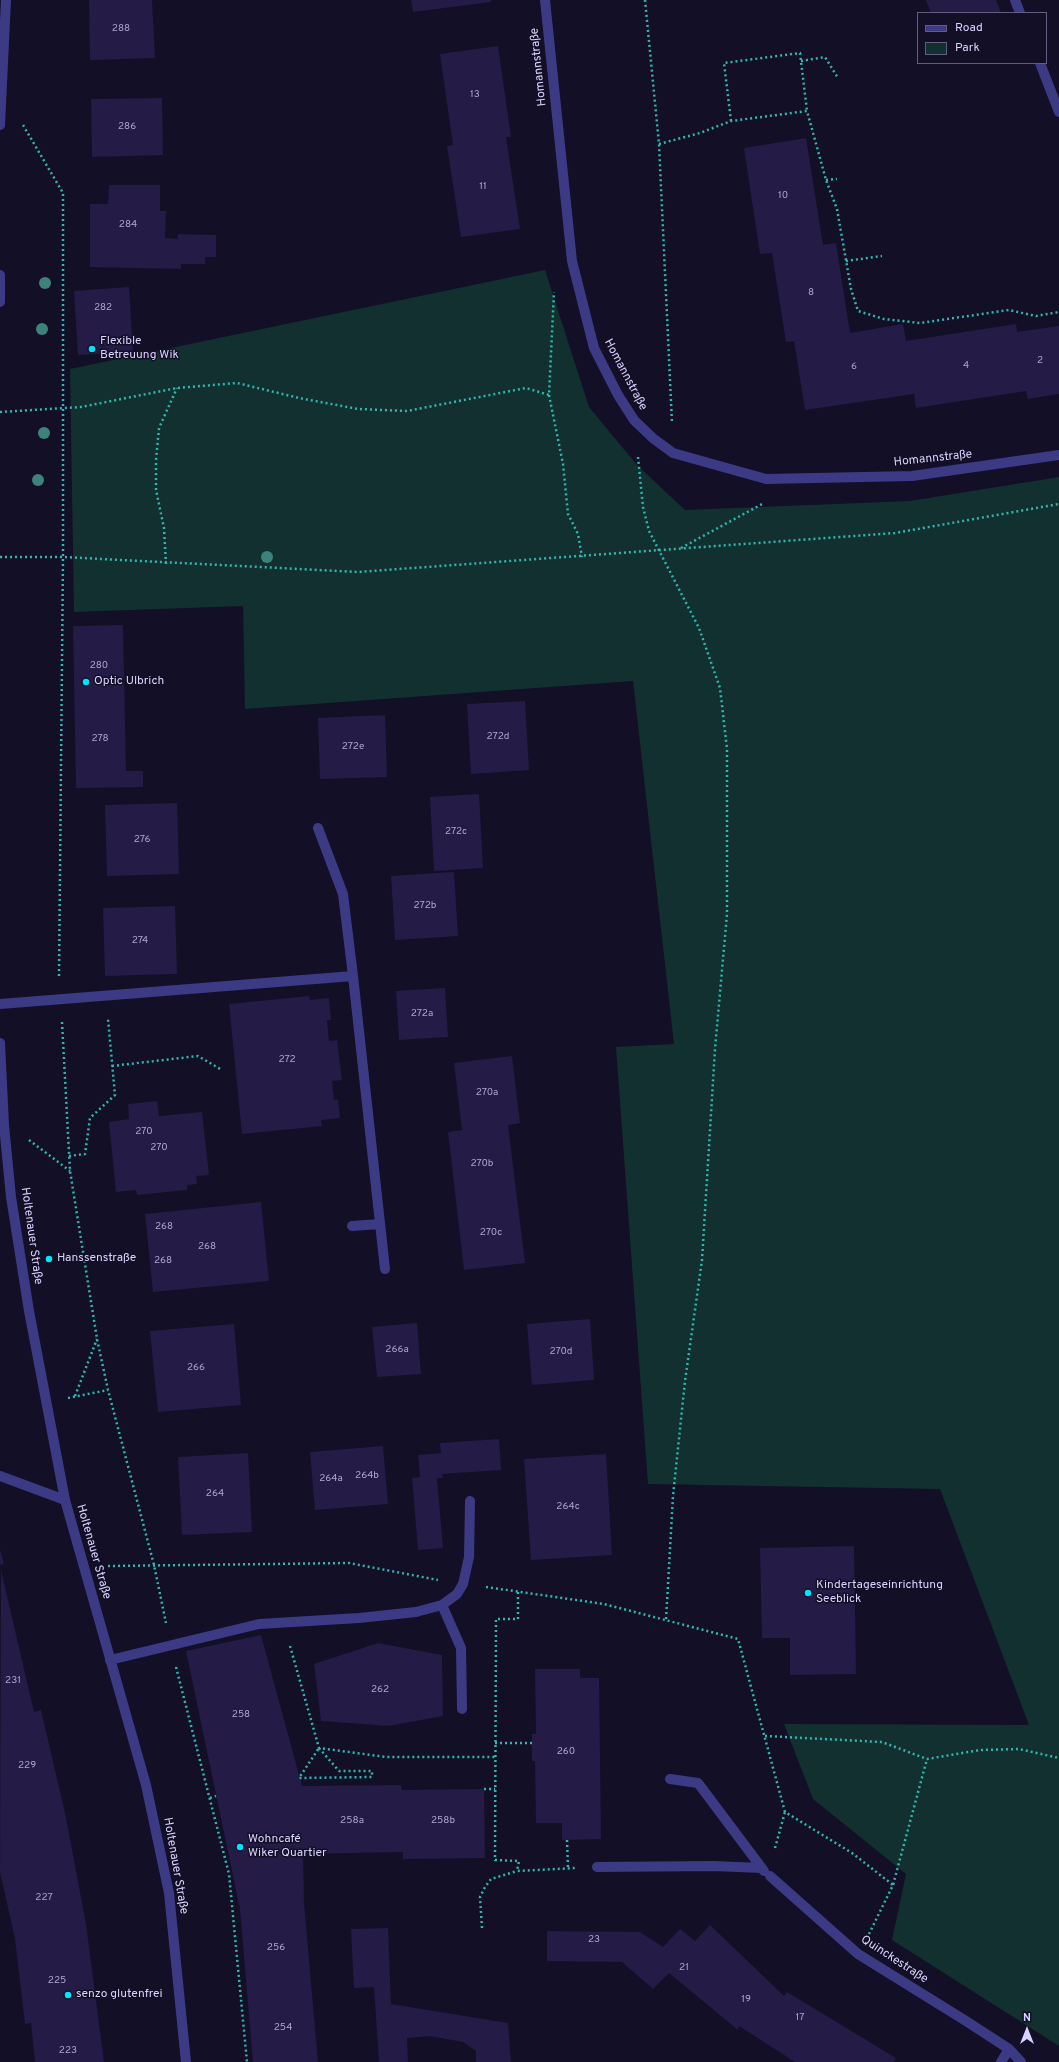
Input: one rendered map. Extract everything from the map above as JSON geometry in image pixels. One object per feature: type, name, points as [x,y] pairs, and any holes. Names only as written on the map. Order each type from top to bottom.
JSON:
[{"type":"street","points":[[0,125],[6,0]]},
{"type":"street","name":"Homannstraße","points":[[545,0],[572,261],[594,348],[618,395],[634,420],[673,453],[766,479],[912,476],[1059,455]]},
{"type":"street","points":[[1015,0],[1020,12]]},
{"type":"street","points":[[1040,64],[1059,112]]},
{"type":"street","points":[[0,275],[0,302]]},
{"type":"street","points":[[318,828],[343,894],[384,1269]]},
{"type":"street","points":[[0,1004],[106,997],[353,976]]},
{"type":"street","name":"Holtenauer Straße","points":[[0,1043],[4,1125],[11,1197],[29,1311],[65,1500],[146,1785],[169,1893],[186,2062]]},
{"type":"street","points":[[352,1226],[380,1224]]},
{"type":"street","points":[[0,1476],[65,1500]]},
{"type":"street","points":[[110,1660],[258,1624],[409,1612],[442,1605],[457,1594],[462,1584],[469,1556],[470,1501]]},
{"type":"street","points":[[442,1605],[460,1648],[462,1709]]},
{"type":"street","name":"Quinckestraße","points":[[670,1779],[698,1784],[762,1868],[858,1954],[1009,2049],[1021,2062]]},
{"type":"street","points":[[597,1867],[714,1866],[762,1868]]},
{"type":"street","points":[[1001,2062],[1009,2049]]},
{"type":"path","points":[[645,0],[659,144],[673,453]]},
{"type":"path","points":[[731,121],[724,63],[800,53],[807,111],[826,180],[837,209],[851,289],[858,311],[884,319],[920,323],[1009,310],[1036,316],[1059,312]]},
{"type":"path","points":[[801,61],[825,57],[838,78]]},
{"type":"path","points":[[659,144],[700,133],[731,121],[807,111]]},
{"type":"path","points":[[23,125],[63,192],[63,557],[59,882],[61,1000],[70,1171],[97,1339],[108,1390],[154,1565],[171,1644],[229,1874],[247,2062]]},
{"type":"path","points":[[826,180],[837,179]]},
{"type":"path","points":[[846,261],[882,256]]},
{"type":"path","points":[[572,261],[554,292],[549,395],[563,464],[568,514],[578,534],[582,557]]},
{"type":"path","points":[[0,412],[81,406],[177,388],[237,383],[299,398],[358,409],[407,411],[526,388],[549,395]]},
{"type":"path","points":[[166,564],[167,550],[156,490],[158,428],[177,388]]},
{"type":"path","points":[[634,420],[643,507],[649,531],[699,628],[720,688],[727,750],[727,914],[714,1049],[702,1260],[685,1381],[673,1496],[666,1620]]},
{"type":"path","points":[[679,550],[768,500]]},
{"type":"path","points":[[0,557],[63,557],[166,564],[358,572],[679,550],[895,533],[1059,504]]},
{"type":"path","points":[[69,1156],[85,1154],[90,1118],[115,1095],[106,997]]},
{"type":"path","points":[[112,1066],[198,1056],[222,1070]]},
{"type":"path","points":[[4,1125],[32,1142],[70,1171]]},
{"type":"path","points":[[97,1339],[75,1397],[108,1390]]},
{"type":"path","points":[[83,1566],[349,1563],[462,1584],[604,1604],[738,1639],[785,1812],[775,1849],[762,1868]]},
{"type":"path","points":[[517,1871],[519,1861],[495,1860],[495,1744],[496,1619],[518,1619],[518,1592]]},
{"type":"path","points":[[283,1622],[319,1748],[339,1771],[372,1771],[372,1777],[299,1778],[319,1748]]},
{"type":"path","points":[[764,1736],[882,1742],[927,1759],[980,1750],[1019,1749],[1059,1758]]},
{"type":"path","points":[[495,1744],[532,1744]]},
{"type":"path","points":[[319,1748],[386,1757],[495,1757]]},
{"type":"path","points":[[858,1954],[893,1885],[927,1759]]},
{"type":"path","points":[[484,1789],[495,1788]]},
{"type":"path","points":[[210,1798],[216,1796]]},
{"type":"path","points":[[785,1812],[852,1853],[893,1885]]},
{"type":"path","points":[[567,1840],[568,1868]]},
{"type":"path","points":[[482,1928],[480,1897],[485,1886],[491,1879],[517,1871],[597,1867]]},
{"type":"green space","points":[[545,270],[589,407],[637,465],[685,510],[910,501],[1059,477],[1059,2046],[892,1940],[906,1874],[813,1799],[784,1724],[1029,1725],[940,1489],[648,1484],[616,1047],[674,1044],[633,681],[245,709],[243,606],[74,612],[70,369]]},
{"type":"building","points":[[89,0],[152,0],[155,58],[90,60]]},
{"type":"building","points":[[411,0],[491,0],[491,2],[413,12]]},
{"type":"building","points":[[926,0],[996,0],[1001,12],[931,12]]},
{"type":"building","points":[[498,46],[511,137],[506,137],[520,229],[461,237],[447,146],[453,145],[440,54]]},
{"type":"building","points":[[162,98],[163,155],[92,157],[91,99]]},
{"type":"building","points":[[806,138],[823,245],[836,243],[850,333],[903,324],[906,341],[1016,324],[1017,332],[1059,326],[1059,394],[1028,399],[1026,391],[916,408],[914,394],[805,410],[794,341],[786,342],[772,253],[760,254],[744,148]]},
{"type":"building","points":[[109,185],[160,185],[160,211],[166,211],[165,238],[178,239],[178,234],[216,235],[216,257],[205,257],[205,264],[181,264],[181,269],[90,267],[90,204],[108,204]]},
{"type":"building","points":[[129,287],[133,352],[78,355],[74,291]]},
{"type":"building","points":[[123,625],[126,771],[143,771],[143,787],[76,788],[73,626]]},
{"type":"building","points":[[525,701],[529,770],[471,774],[467,704]]},
{"type":"building","points":[[385,715],[387,777],[320,779],[318,718]]},
{"type":"building","points":[[479,794],[483,868],[434,871],[430,797]]},
{"type":"building","points":[[177,803],[179,874],[107,876],[105,805]]},
{"type":"building","points":[[454,872],[458,936],[395,940],[391,876]]},
{"type":"building","points":[[175,906],[177,974],[105,976],[103,908]]},
{"type":"building","points":[[445,988],[448,1037],[399,1040],[396,991]]},
{"type":"building","points":[[309,996],[310,1000],[329,998],[331,1020],[327,1020],[329,1041],[337,1040],[342,1080],[332,1081],[334,1100],[338,1099],[340,1118],[321,1120],[322,1126],[242,1134],[229,1004]]},
{"type":"building","points":[[512,1056],[520,1123],[508,1125],[525,1263],[464,1270],[448,1132],[462,1130],[454,1063]]},
{"type":"building","points":[[157,1101],[159,1116],[202,1112],[209,1175],[196,1176],[197,1184],[187,1185],[187,1190],[137,1195],[136,1190],[116,1192],[109,1122],[129,1119],[128,1104]]},
{"type":"building","points":[[261,1202],[269,1281],[153,1292],[145,1214]]},
{"type":"building","points":[[590,1319],[594,1380],[532,1385],[527,1324]]},
{"type":"building","points":[[417,1323],[421,1374],[377,1377],[372,1327]]},
{"type":"building","points":[[234,1324],[241,1405],[158,1412],[150,1331]]},
{"type":"building","points":[[499,1439],[501,1470],[442,1474],[443,1478],[437,1478],[443,1548],[418,1550],[412,1478],[420,1477],[418,1455],[441,1453],[440,1443]]},
{"type":"building","points":[[383,1446],[388,1504],[315,1510],[310,1452]]},
{"type":"building","points":[[248,1453],[252,1532],[182,1535],[178,1457]]},
{"type":"building","points":[[606,1454],[612,1555],[531,1560],[524,1459]]},
{"type":"building","name":"Kindertageseinrichtung Seeblick","points":[[854,1546],[856,1674],[790,1675],[790,1638],[762,1638],[760,1548]]},
{"type":"building","points":[[0,1550],[4,1564],[0,1565]]},
{"type":"building","points":[[1,1570],[34,1712],[41,1710],[65,1813],[86,1924],[104,2062],[35,2062],[31,2023],[25,2024],[15,1939],[0,1872]]},
{"type":"building","points":[[261,1635],[302,1786],[401,1785],[402,1790],[484,1789],[485,1858],[403,1859],[403,1852],[303,1854],[304,1903],[318,2062],[253,2062],[240,1909],[186,1651]]},
{"type":"building","points":[[378,1643],[442,1655],[443,1716],[389,1726],[321,1721],[314,1664]]},
{"type":"building","points":[[535,1669],[580,1669],[580,1678],[599,1678],[601,1839],[562,1840],[562,1823],[536,1823],[535,1761],[532,1761],[532,1734],[536,1734]]},
{"type":"building","points":[[710,1925],[784,1996],[787,1992],[896,2058],[894,2062],[795,2062],[739,2026],[738,2030],[669,1973],[653,1989],[622,1962],[547,1961],[547,1931],[640,1932],[663,1947],[680,1929],[695,1941]]},
{"type":"building","points":[[388,1928],[391,2004],[508,2023],[511,2062],[476,2062],[476,2051],[463,2042],[430,2036],[407,2038],[408,2062],[379,2062],[374,1987],[354,1988],[351,1929]]},
{"type":"place","name":"Flexible Betreuung Wik","points":[[92,349]]},
{"type":"place","name":"Optic Ulbrich","points":[[86,682]]},
{"type":"place","name":"Hanssenstraße","points":[[49,1259]]},
{"type":"place","name":"Kindertageseinrichtung Seeblick","points":[[808,1593]]},
{"type":"place","name":"Wohncafé Wiker Quartier","points":[[240,1847]]},
{"type":"place","name":"senzo glutenfrei","points":[[68,1995]]}]
